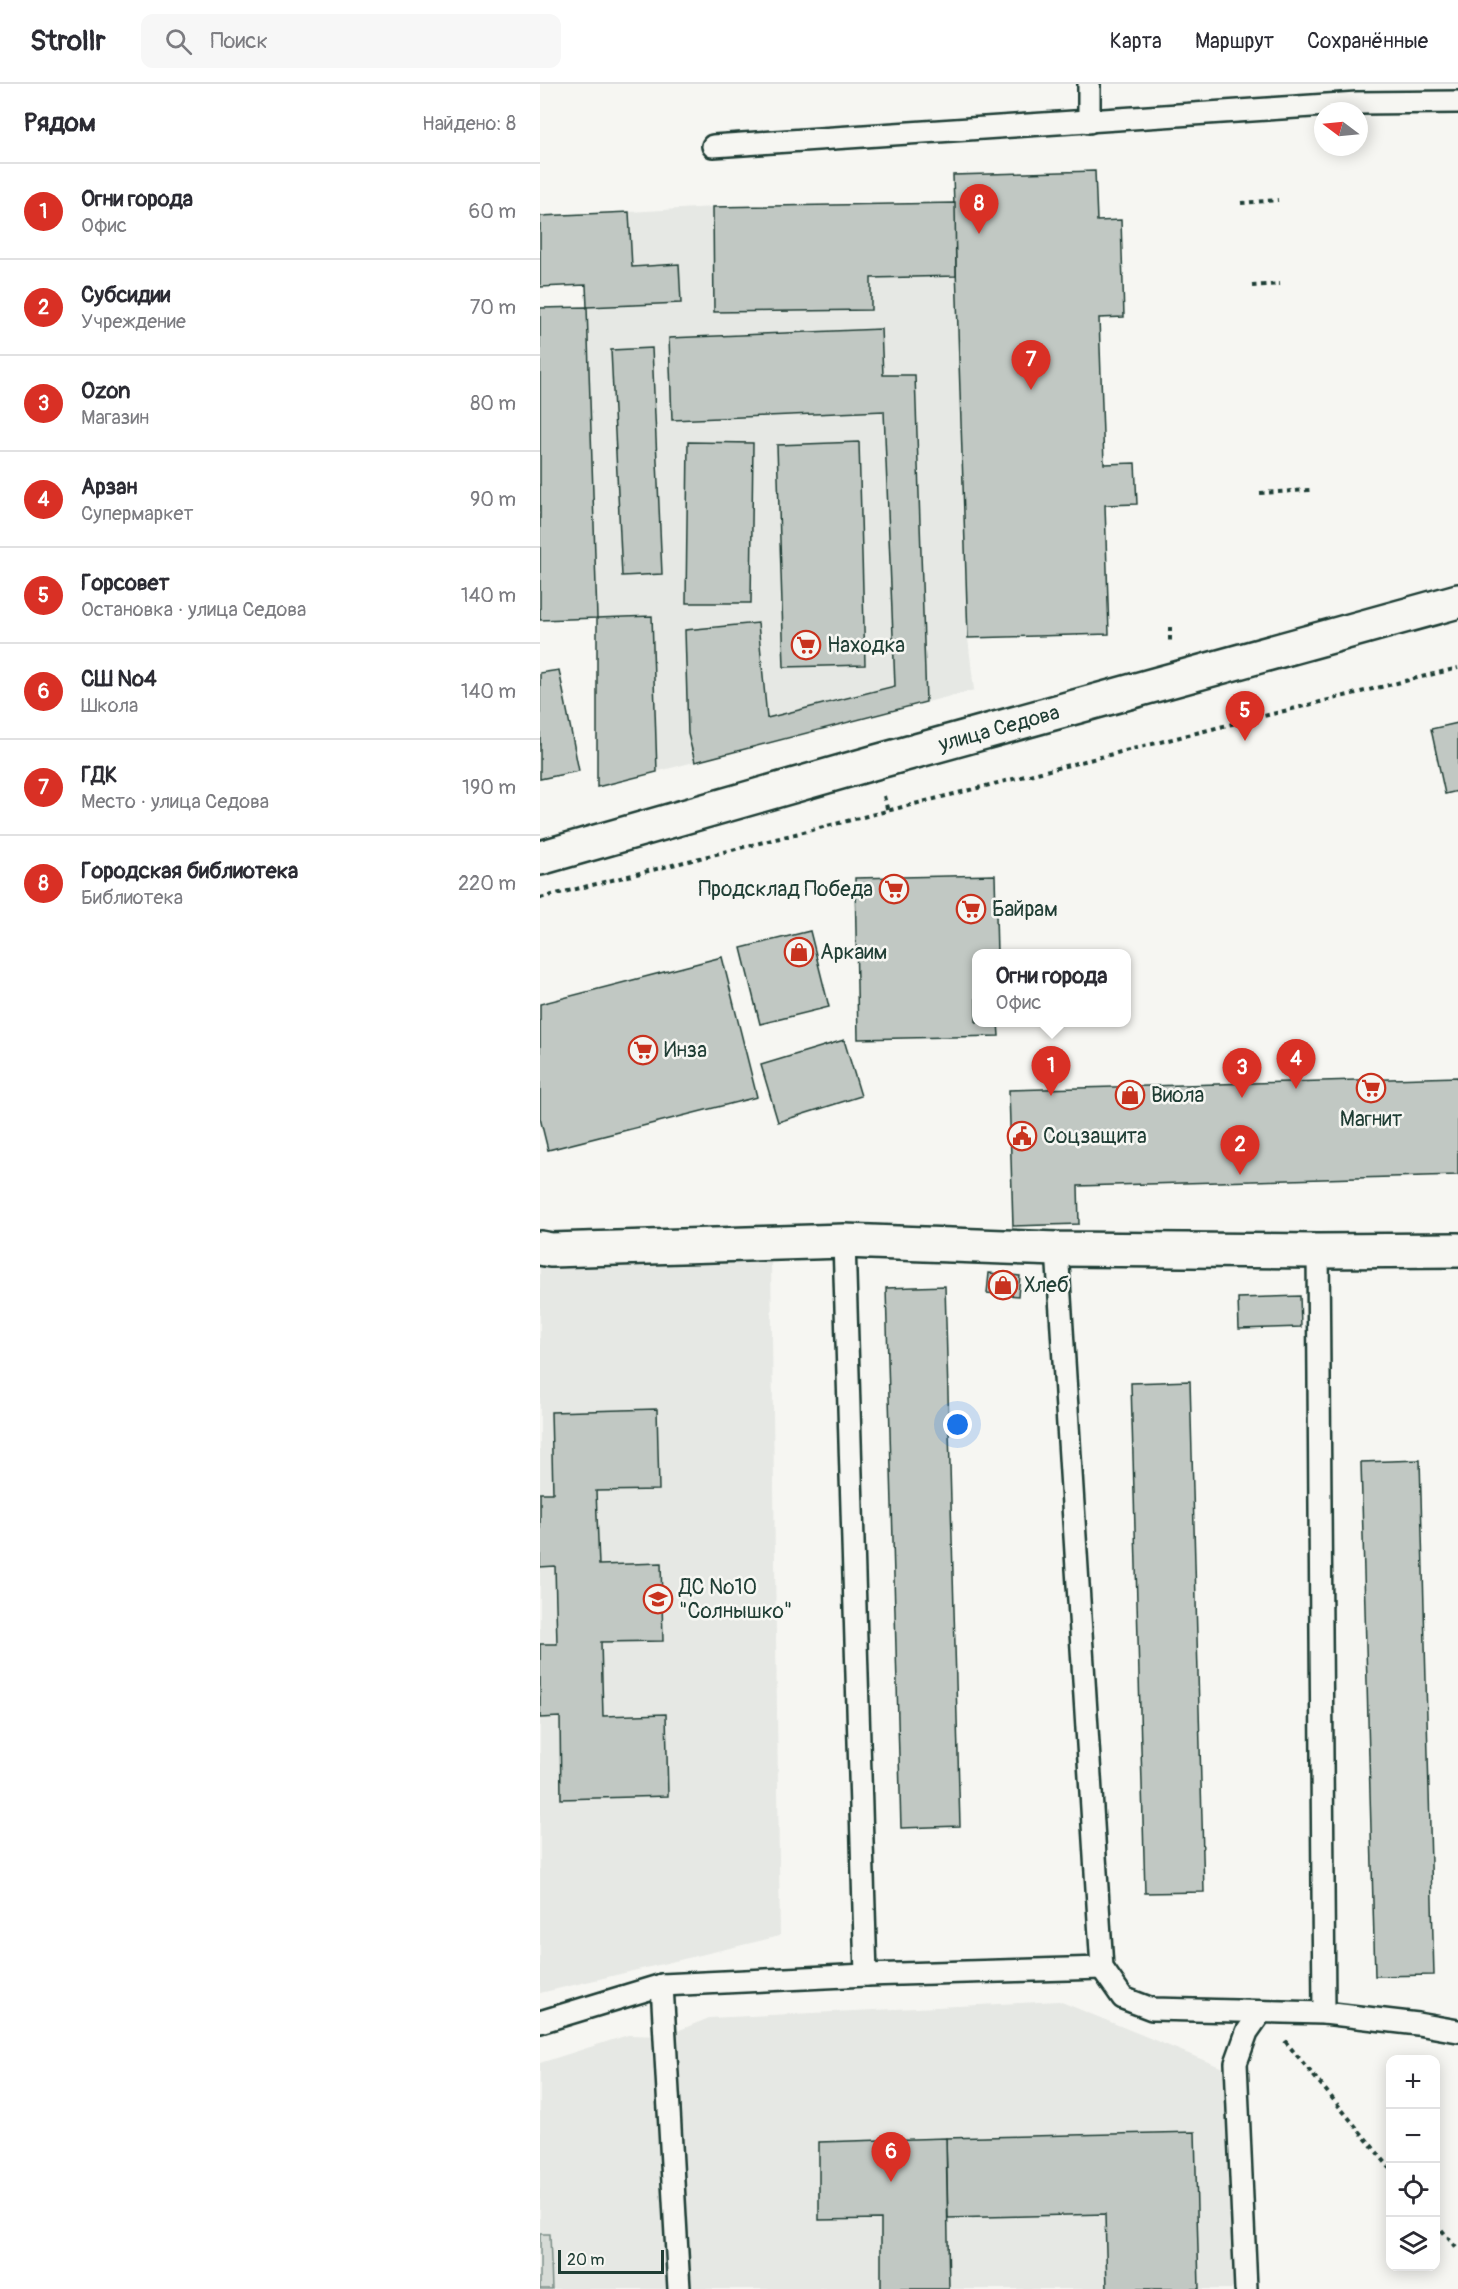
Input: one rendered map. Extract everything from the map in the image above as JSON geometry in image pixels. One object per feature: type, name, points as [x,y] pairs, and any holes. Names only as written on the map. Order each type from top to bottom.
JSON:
[{"type":"main road","name":"улица Седова","points":[[540,858],[876,762],[1458,601]]},
{"type":"main road","points":[[540,1248],[551,1250],[844,1241],[1057,1249],[1458,1250]]},
{"type":"lane","points":[[1089,84],[1089,122]]},
{"type":"lane","points":[[713,146],[1357,104],[1458,102]]},
{"type":"lane","points":[[844,1241],[866,1975]]},
{"type":"lane","points":[[1057,1249],[1102,1968],[1123,1998],[1152,2009],[1324,2013],[1458,2031]]},
{"type":"lane","points":[[1318,1251],[1324,2013]]},
{"type":"lane","points":[[540,2022],[662,1984],[1102,1968]]},
{"type":"lane","points":[[662,1984],[679,2289]]},
{"type":"lane","points":[[1246,2289],[1236,2063],[1247,2032],[1261,2012]]},
{"type":"path","points":[[1241,203],[1278,200]]},
{"type":"path","points":[[1252,286],[1280,284]]},
{"type":"path","points":[[1260,494],[1310,490]]},
{"type":"path","points":[[540,898],[1458,668]]},
{"type":"path","points":[[1261,2012],[1386,2163]]},
{"type":"path","points":[[1440,2228],[1458,2250]]},
{"type":"shaded area","points":[[955,203],[968,638],[974,690],[597,787],[597,618],[540,308],[633,305],[629,212],[713,207]]},
{"type":"shaded area","name":"ДС №10 \"Солнышко\"","points":[[771,1260],[780,1936],[540,1993],[540,1263]]},
{"type":"shaded area","points":[[1059,2001],[1240,2075],[1243,2289],[540,2289],[540,2063],[628,2035],[665,2036],[709,2018]]},
{"type":"shaded area","points":[[540,2234],[550,2234],[552,2289],[540,2289]]},
{"type":"building","points":[[1095,171],[1097,221],[1121,220],[1124,317],[1099,318],[1104,464],[1135,463],[1137,504],[1105,505],[1109,634],[968,638],[953,175]]},
{"type":"building","points":[[955,203],[956,276],[871,278],[871,310],[714,312],[713,207]]},
{"type":"building","points":[[629,212],[632,267],[679,264],[681,303],[587,307],[586,285],[540,287],[540,216]]},
{"type":"building","points":[[587,307],[597,618],[540,620],[540,308]]},
{"type":"building","points":[[881,329],[883,375],[915,375],[926,702],[695,762],[688,734],[685,630],[758,623],[767,718],[895,686],[884,411],[672,420],[669,338]]},
{"type":"building","points":[[652,348],[662,574],[622,576],[611,350]]},
{"type":"building","points":[[688,442],[753,443],[751,603],[686,603]]},
{"type":"building","points":[[859,442],[865,665],[784,667],[777,445]]},
{"type":"building","points":[[652,616],[657,772],[597,787],[597,618]]},
{"type":"building","points":[[559,670],[579,771],[540,779],[540,673]]},
{"type":"building","points":[[1458,723],[1458,791],[1445,794],[1431,729]]},
{"type":"building","points":[[995,875],[997,949],[972,949],[972,1027],[998,1027],[999,1036],[858,1039],[855,878]]},
{"type":"building","points":[[810,931],[829,1007],[760,1024],[741,948]]},
{"type":"building","name":"Инза","points":[[722,957],[757,1097],[548,1150],[540,1118],[540,1004]]},
{"type":"building","points":[[844,1040],[861,1096],[778,1122],[761,1065]]},
{"type":"building","points":[[1458,1077],[1458,1175],[1078,1186],[1079,1224],[1013,1226],[1009,1090]]},
{"type":"building","name":"Хлеб","points":[[989,1273],[1020,1276],[1018,1296],[987,1293]]},
{"type":"building","points":[[945,1286],[960,1826],[901,1828],[886,1288]]},
{"type":"building","points":[[1300,1296],[1301,1327],[1239,1329],[1238,1298]]},
{"type":"building","points":[[1190,1381],[1204,1892],[1145,1893],[1131,1383]]},
{"type":"building","points":[[657,1409],[659,1490],[596,1491],[599,1565],[661,1563],[663,1641],[601,1642],[603,1716],[666,1714],[668,1796],[561,1799],[560,1717],[540,1718],[540,1644],[557,1644],[555,1566],[540,1567],[540,1493],[553,1493],[551,1412]]},
{"type":"building","points":[[1420,1460],[1434,1975],[1375,1976],[1361,1462]]},
{"type":"building","points":[[1195,2132],[1199,2289],[1107,2289],[1105,2214],[948,2218],[946,2138]]},
{"type":"building","points":[[946,2138],[949,2289],[881,2289],[881,2219],[819,2220],[819,2142]]},
{"type":"place","name":"Городская библиотека","points":[[979,234]]},
{"type":"place","name":"ГДК","points":[[1031,390]]},
{"type":"place","name":"Находка","points":[[806,645]]},
{"type":"place","name":"Горсовет","points":[[1245,741]]},
{"type":"place","name":"Продсклад Победа","points":[[894,889]]},
{"type":"place","name":"Байрам","points":[[971,909]]},
{"type":"place","name":"Аркаим","points":[[799,952]]},
{"type":"place","name":"Инза","points":[[643,1050]]},
{"type":"place","name":"Магнит","points":[[1371,1088]]},
{"type":"place","name":"Арзан","points":[[1296,1089]]},
{"type":"place","name":"Виола","points":[[1130,1095]]},
{"type":"place","name":"Огни города","points":[[1051,1096]]},
{"type":"place","name":"Ozon","points":[[1242,1098]]},
{"type":"place","name":"Соцзащита","points":[[1022,1136]]},
{"type":"place","name":"Субсидии","points":[[1240,1175]]},
{"type":"place","name":"Хлеб","points":[[1003,1285]]},
{"type":"place","name":"ДС №10 \"Солнышко\"","points":[[658,1599]]},
{"type":"place","name":"СШ №4","points":[[891,2182]]}]
